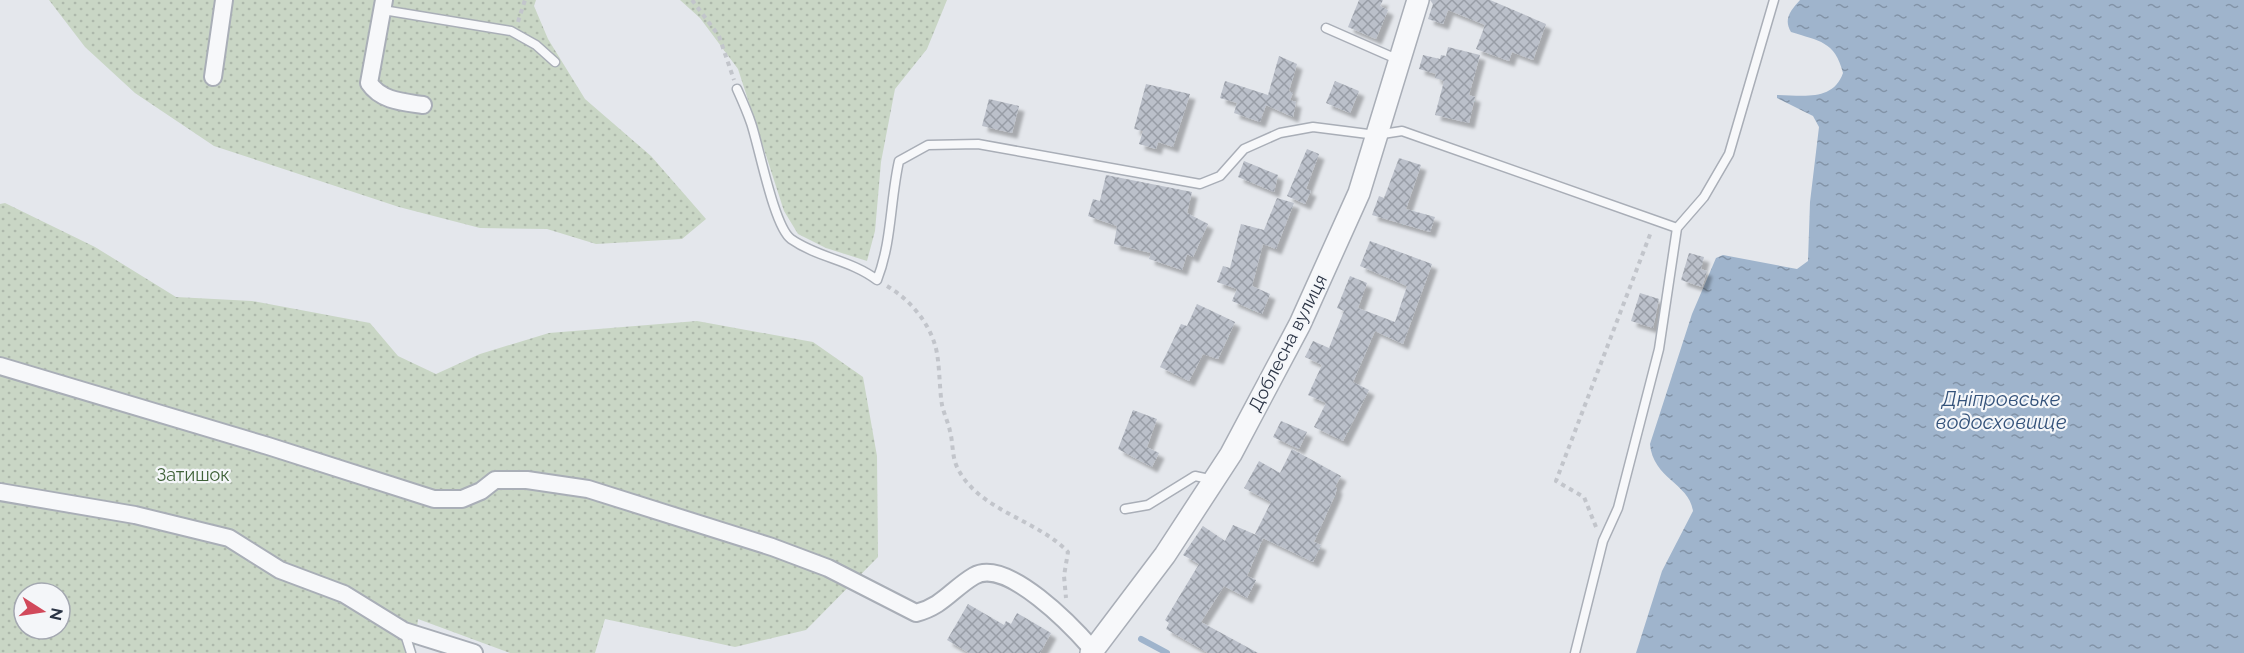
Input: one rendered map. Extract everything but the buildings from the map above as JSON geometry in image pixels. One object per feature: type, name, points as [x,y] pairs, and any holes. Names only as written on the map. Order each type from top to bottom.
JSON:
[{"type":"street","points":[[213,77],[224,0]]},
{"type":"street","name":"Доблесна вулиця","points":[[1092,652],[1165,555],[1215,480],[1300,324],[1359,193],[1418,0]]},
{"type":"street","points":[[384,5],[369,83],[375,93],[391,100],[423,105]]},
{"type":"street","points":[[0,366],[224,432],[434,499],[462,499],[495,480],[527,480],[588,489],[772,546],[828,568],[916,613],[933,609],[975,575],[993,573],[1016,582],[1069,622],[1092,652]]},
{"type":"street","points":[[0,492],[135,515],[229,538],[280,570],[344,594],[404,631],[474,653]]},
{"type":"lane","points":[[1575,653],[1603,541],[1618,508],[1659,349],[1677,228],[1704,197],[1729,154],[1774,0]]},
{"type":"lane","points":[[384,5],[511,31],[536,45],[555,62]]},
{"type":"lane","points":[[1326,28],[1400,60]]},
{"type":"lane","points":[[737,89],[751,124],[776,212],[788,237],[813,251],[861,268],[877,280],[885,259],[892,194],[899,161],[928,145],[978,144],[1200,184],[1220,176],[1244,149],[1280,133],[1313,127],[1376,135],[1402,131],[1677,228]]},
{"type":"lane","points":[[1125,509],[1148,505],[1195,476],[1215,480]]},
{"type":"lane","points":[[404,631],[411,653]]},
{"type":"path","points":[[511,31],[520,20],[525,0]]},
{"type":"path","points":[[692,0],[719,36],[737,89]]},
{"type":"path","points":[[1603,541],[1584,497],[1556,481],[1614,334],[1652,230],[1653,220]]},
{"type":"path","points":[[877,280],[901,295],[922,318],[936,346],[943,407],[951,432],[956,466],[970,486],[1003,509],[1054,537],[1068,552],[1064,576],[1069,622]]},
{"type":"green space","points":[[49,0],[536,0],[534,6],[548,39],[585,99],[651,156],[706,219],[682,239],[596,244],[547,229],[480,228],[399,207],[214,146],[135,93],[85,47]]},
{"type":"green space","points":[[680,0],[947,0],[927,49],[895,89],[881,162],[875,231],[867,261],[826,248],[798,234],[784,211],[738,69],[700,18]]},
{"type":"green space","name":"Затишок","points":[[5,203],[95,247],[176,297],[252,301],[370,323],[398,356],[436,374],[480,354],[549,333],[697,321],[813,342],[863,377],[877,456],[878,557],[806,630],[735,647],[605,619],[595,653],[510,653],[418,619],[414,653],[0,653],[0,204]]},
{"type":"water","name":"Дніпровське водосховище","points":[[1800,0],[2244,0],[2244,653],[1636,653],[1662,571],[1693,511],[1685,494],[1657,465],[1650,444],[1692,314],[1716,258],[1723,255],[1797,269],[1808,261],[1810,202],[1819,127],[1813,116],[1777,98],[1777,95],[1806,96],[1824,93],[1832,89],[1843,73],[1840,62],[1825,44],[1791,32],[1788,19]]},
{"type":"waterway","points":[[1141,639],[1167,653]]}]
